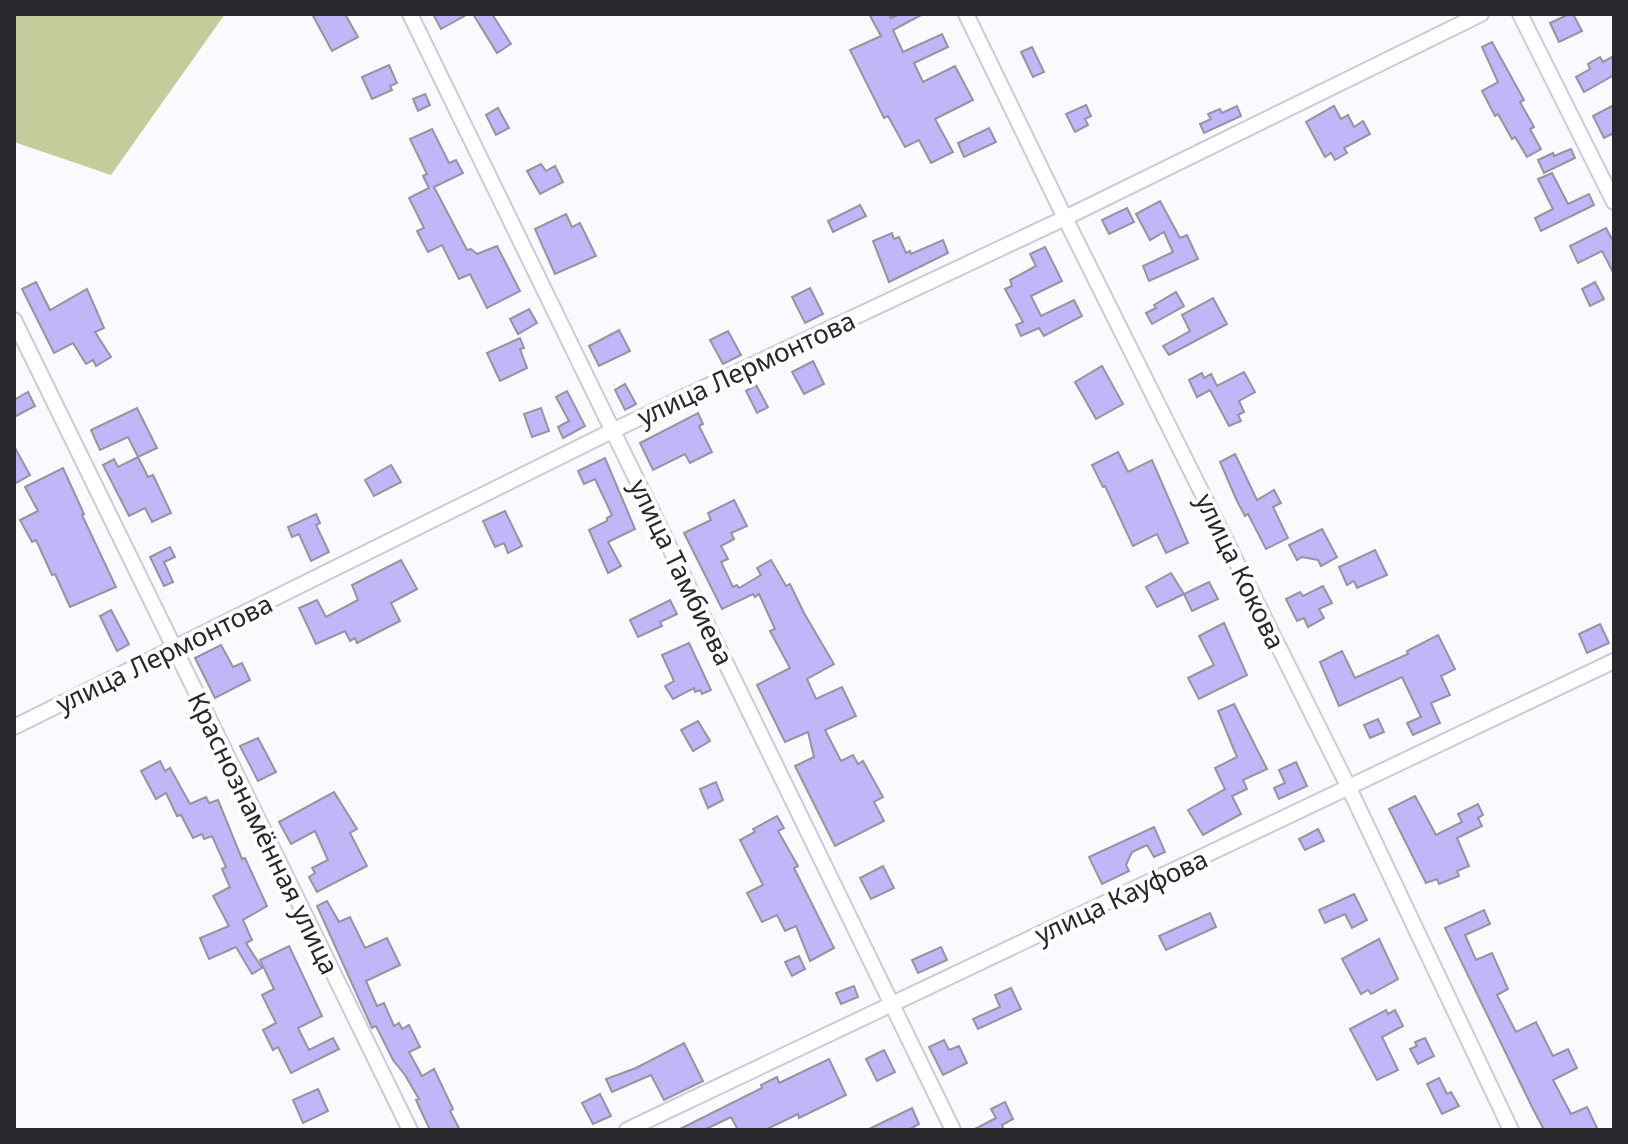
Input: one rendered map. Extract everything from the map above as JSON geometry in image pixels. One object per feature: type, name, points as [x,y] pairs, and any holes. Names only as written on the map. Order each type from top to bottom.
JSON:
[{"type":"street","name":"улица Тамбиева","points":[[410,14],[953,1130]]},
{"type":"street","name":"улица Кокова","points":[[966,14],[1349,788],[1511,1130]]},
{"type":"street","name":"улица Лермонтова","points":[[14,727],[612,431],[1065,218],[1481,14]]},
{"type":"street","points":[[1520,14],[1614,202]]},
{"type":"street","name":"Краснознамённая улица","points":[[14,320],[410,1130]]},
{"type":"street","name":"улица Кауфова","points":[[627,1130],[1614,661]]},
{"type":"green space","points":[[14,14],[225,14],[111,175],[14,142]]},
{"type":"building","points":[[312,14],[345,14],[358,37],[332,51]]},
{"type":"building","points":[[433,14],[468,14],[441,29]]},
{"type":"building","points":[[473,14],[492,14],[511,44],[497,53]]},
{"type":"building","points":[[869,14],[889,14],[891,18],[900,14],[923,14],[893,30],[903,52],[942,34],[948,47],[914,63],[923,82],[955,66],[973,100],[935,119],[953,152],[931,163],[919,140],[905,147],[888,116],[884,118],[850,50],[881,36]]},
{"type":"building","points":[[1573,14],[1582,31],[1559,42],[1550,23]]},
{"type":"building","points":[[1492,42],[1524,100],[1520,102],[1534,127],[1530,129],[1541,149],[1527,157],[1498,114],[1495,116],[1482,91],[1498,82],[1482,47]]},
{"type":"building","points":[[1032,47],[1044,72],[1033,77],[1021,52]]},
{"type":"building","points":[[1614,56],[1614,75],[1584,92],[1576,77],[1590,69],[1588,64],[1600,57],[1603,62]]},
{"type":"building","points":[[389,65],[397,83],[390,86],[392,90],[372,99],[362,77]]},
{"type":"building","points":[[425,94],[430,105],[418,111],[413,99]]},
{"type":"building","points":[[1086,105],[1091,116],[1085,119],[1088,125],[1075,132],[1066,114]]},
{"type":"building","points":[[1614,105],[1614,133],[1604,138],[1593,116]]},
{"type":"building","points":[[1237,106],[1241,116],[1204,133],[1200,124],[1211,119],[1208,114],[1220,109],[1222,113]]},
{"type":"building","points":[[1334,106],[1341,119],[1348,115],[1354,127],[1363,121],[1370,134],[1344,148],[1347,153],[1335,160],[1331,153],[1325,157],[1306,122]]},
{"type":"building","points":[[498,108],[509,128],[496,135],[486,115]]},
{"type":"building","points":[[989,128],[996,142],[964,157],[958,143]]},
{"type":"building","points":[[432,129],[449,163],[456,160],[463,173],[434,187],[467,250],[471,249],[477,254],[497,246],[520,291],[487,308],[470,274],[459,279],[442,245],[428,252],[417,231],[424,228],[409,198],[429,188],[423,176],[427,174],[410,139]]},
{"type":"building","points":[[1571,149],[1575,158],[1544,173],[1538,160]]},
{"type":"building","points":[[541,164],[546,171],[555,166],[563,182],[540,194],[527,171]]},
{"type":"building","points":[[1552,173],[1568,204],[1589,194],[1594,205],[1541,231],[1535,218],[1553,209],[1538,179]]},
{"type":"building","points":[[1160,201],[1180,238],[1187,235],[1198,259],[1149,281],[1143,266],[1173,252],[1164,232],[1150,240],[1136,214]]},
{"type":"building","points":[[860,205],[866,216],[833,232],[828,221]]},
{"type":"building","points":[[1127,208],[1134,222],[1109,234],[1102,220]]},
{"type":"building","points":[[566,214],[572,227],[580,223],[596,256],[555,274],[535,229]]},
{"type":"building","points":[[1606,228],[1614,243],[1614,274],[1602,251],[1578,263],[1570,246]]},
{"type":"building","points":[[892,233],[894,239],[899,237],[906,253],[910,251],[911,254],[943,240],[948,253],[889,282],[873,241]]},
{"type":"building","points":[[1045,247],[1062,281],[1031,296],[1041,316],[1074,300],[1082,316],[1044,336],[1039,328],[1021,336],[1016,325],[1023,322],[1005,289],[1012,286],[1010,280],[1036,266],[1030,254]]},
{"type":"building","points":[[36,282],[50,310],[87,289],[104,328],[95,332],[111,357],[96,366],[93,360],[86,364],[73,343],[54,353],[22,289]]},
{"type":"building","points":[[1595,282],[1604,299],[1590,306],[1582,289]]},
{"type":"building","points":[[810,288],[823,314],[805,323],[792,297]]},
{"type":"building","points":[[1176,292],[1184,306],[1152,324],[1146,313]]},
{"type":"building","points":[[1213,298],[1227,324],[1169,355],[1163,346],[1190,331],[1182,315]]},
{"type":"building","points":[[529,309],[537,323],[518,334],[510,319]]},
{"type":"building","points":[[619,330],[630,351],[599,366],[589,346]]},
{"type":"building","points":[[728,331],[741,355],[723,364],[710,340]]},
{"type":"building","points":[[520,338],[524,348],[520,349],[527,368],[500,381],[487,353]]},
{"type":"building","points":[[813,361],[824,384],[804,394],[792,372]]},
{"type":"building","points":[[1102,366],[1123,404],[1096,419],[1075,382]]},
{"type":"building","points":[[1244,372],[1255,392],[1239,401],[1244,412],[1238,415],[1241,421],[1229,426],[1210,390],[1197,397],[1189,380],[1202,373],[1204,378],[1211,374],[1217,386]]},
{"type":"building","points":[[625,384],[636,404],[625,410],[615,390]]},
{"type":"building","points":[[756,385],[768,407],[757,413],[746,391]]},
{"type":"building","points":[[567,391],[585,426],[563,438],[558,427],[569,421],[556,397]]},
{"type":"building","points":[[28,392],[35,406],[14,417],[14,400]]},
{"type":"building","points":[[137,408],[157,448],[138,457],[128,437],[100,450],[91,430]]},
{"type":"building","points":[[541,408],[549,431],[532,437],[524,414]]},
{"type":"building","points":[[698,413],[703,424],[699,426],[712,452],[690,463],[685,454],[653,470],[640,443]]},
{"type":"building","points":[[14,446],[30,475],[14,484]]},
{"type":"building","points":[[1118,452],[1128,472],[1152,460],[1188,543],[1166,553],[1157,534],[1133,546],[1092,465]]},
{"type":"building","points":[[1235,454],[1257,500],[1274,490],[1281,503],[1273,507],[1288,538],[1266,549],[1248,514],[1245,516],[1237,501],[1220,462]]},
{"type":"building","points":[[138,457],[148,477],[153,475],[171,513],[152,522],[145,508],[129,516],[103,465],[114,459],[118,467]]},
{"type":"building","points":[[605,458],[635,529],[608,542],[621,566],[608,573],[589,530],[612,515],[595,479],[584,484],[578,471]]},
{"type":"building","points":[[391,465],[401,482],[374,496],[365,480]]},
{"type":"building","points":[[63,468],[116,587],[70,607],[36,540],[32,542],[20,520],[38,511],[25,487]]},
{"type":"building","points":[[734,500],[747,526],[731,533],[734,539],[721,546],[728,559],[721,562],[733,587],[737,585],[739,588],[761,575],[757,568],[771,560],[786,586],[790,584],[834,664],[807,679],[816,699],[842,687],[856,716],[825,730],[841,761],[853,755],[858,764],[863,761],[883,797],[874,802],[884,821],[835,846],[795,766],[814,757],[808,732],[785,742],[757,685],[790,668],[770,631],[775,629],[759,594],[722,609],[684,533],[711,520],[708,513]]},
{"type":"building","points":[[505,511],[522,546],[508,553],[504,543],[495,547],[483,521]]},
{"type":"building","points":[[316,514],[320,523],[316,525],[329,552],[311,561],[299,534],[292,537],[288,527]]},
{"type":"building","points":[[1322,529],[1337,557],[1321,566],[1318,560],[1302,557],[1297,560],[1289,545]]},
{"type":"building","points":[[170,547],[175,557],[164,562],[173,582],[164,586],[150,557]]},
{"type":"building","points":[[1375,550],[1387,575],[1357,588],[1354,581],[1347,585],[1339,567]]},
{"type":"building","points":[[401,560],[417,589],[391,603],[400,621],[357,643],[355,638],[350,641],[345,631],[316,644],[299,608],[317,600],[326,617],[358,600],[352,585]]},
{"type":"building","points":[[1171,573],[1184,594],[1157,607],[1146,587]]},
{"type":"building","points":[[1209,582],[1218,599],[1192,611],[1184,594]]},
{"type":"building","points":[[1323,586],[1332,603],[1319,609],[1324,618],[1308,627],[1304,618],[1297,621],[1286,599],[1300,592],[1303,596]]},
{"type":"building","points":[[670,600],[677,614],[660,622],[662,626],[638,637],[630,620]]},
{"type":"building","points":[[111,610],[129,644],[117,651],[100,616]]},
{"type":"building","points":[[1224,623],[1247,675],[1199,699],[1188,678],[1214,665],[1199,636]]},
{"type":"building","points":[[1600,624],[1609,643],[1587,653],[1579,634]]},
{"type":"building","points":[[1438,635],[1455,669],[1441,676],[1450,695],[1431,703],[1440,723],[1413,735],[1407,723],[1421,717],[1402,677],[1339,706],[1320,662],[1342,651],[1355,678],[1408,654],[1407,651]]},
{"type":"building","points":[[689,643],[711,690],[702,694],[700,690],[695,692],[694,688],[673,699],[665,686],[674,681],[662,655]]},
{"type":"building","points":[[221,645],[233,667],[242,663],[250,680],[215,698],[195,658]]},
{"type":"building","points":[[1234,704],[1267,769],[1243,780],[1247,789],[1232,796],[1241,814],[1203,835],[1188,810],[1225,789],[1215,768],[1237,757],[1218,711]]},
{"type":"building","points":[[1378,719],[1384,732],[1370,738],[1364,725]]},
{"type":"building","points":[[698,721],[710,741],[693,751],[681,730]]},
{"type":"building","points":[[258,738],[276,772],[258,781],[240,746]]},
{"type":"building","points":[[160,761],[165,771],[170,768],[190,804],[206,797],[209,803],[218,800],[242,859],[245,858],[267,906],[243,920],[252,940],[246,943],[262,968],[252,974],[236,947],[209,959],[200,938],[229,926],[213,896],[230,887],[222,869],[226,867],[212,836],[204,839],[202,834],[193,838],[181,815],[177,816],[166,793],[156,799],[141,771]]},
{"type":"building","points":[[1296,762],[1307,786],[1279,799],[1274,788],[1285,783],[1279,770]]},
{"type":"building","points":[[716,782],[723,800],[708,808],[700,789]]},
{"type":"building","points":[[334,792],[357,829],[350,833],[367,866],[317,892],[309,877],[315,873],[312,868],[328,860],[315,831],[291,844],[279,822]]},
{"type":"building","points":[[1415,796],[1436,835],[1462,822],[1458,814],[1478,804],[1483,815],[1478,818],[1482,826],[1457,838],[1469,866],[1457,871],[1459,876],[1439,884],[1437,879],[1426,883],[1389,809]]},
{"type":"building","points":[[777,816],[784,828],[778,831],[798,866],[794,868],[834,948],[810,961],[796,926],[785,931],[777,915],[762,922],[747,893],[763,885],[740,840]]},
{"type":"building","points":[[1154,827],[1165,852],[1154,857],[1147,845],[1132,852],[1126,865],[1129,871],[1102,884],[1089,857]]},
{"type":"building","points":[[1318,829],[1324,841],[1305,850],[1299,839]]},
{"type":"building","points":[[883,866],[894,888],[871,899],[860,878]]},
{"type":"building","points":[[1354,894],[1367,920],[1352,928],[1345,914],[1325,923],[1319,910]]},
{"type":"building","points":[[327,901],[339,922],[350,917],[365,948],[387,938],[400,965],[366,981],[377,1006],[384,1003],[394,1026],[399,1023],[402,1029],[409,1025],[420,1047],[409,1052],[422,1076],[434,1069],[460,1130],[430,1130],[416,1100],[419,1099],[393,1060],[376,1026],[372,1028],[317,906]]},
{"type":"building","points":[[1484,910],[1490,924],[1465,935],[1476,960],[1492,953],[1508,989],[1497,995],[1516,1032],[1536,1022],[1553,1056],[1568,1049],[1577,1068],[1553,1080],[1571,1114],[1587,1107],[1598,1130],[1544,1130],[1532,1107],[1445,928]]},
{"type":"building","points":[[1210,913],[1216,927],[1166,950],[1159,936]]},
{"type":"building","points":[[1379,939],[1398,979],[1371,994],[1368,990],[1361,994],[1342,959]]},
{"type":"building","points":[[289,946],[322,1016],[298,1028],[309,1050],[333,1038],[339,1049],[291,1073],[278,1047],[273,1050],[263,1030],[276,1023],[262,995],[274,989],[260,960]]},
{"type":"building","points":[[941,947],[947,960],[918,973],[912,960]]},
{"type":"building","points":[[799,956],[805,969],[792,976],[785,962]]},
{"type":"building","points":[[854,986],[858,997],[841,1004],[836,993]]},
{"type":"building","points":[[1011,988],[1021,1009],[978,1029],[973,1019],[1000,1007],[995,995]]},
{"type":"building","points":[[1386,1010],[1388,1014],[1395,1010],[1403,1026],[1382,1037],[1398,1070],[1377,1080],[1350,1029]]},
{"type":"building","points":[[1425,1038],[1434,1056],[1418,1064],[1410,1049],[1417,1046],[1415,1042]]},
{"type":"building","points":[[944,1040],[949,1050],[959,1046],[967,1063],[943,1075],[929,1047]]},
{"type":"building","points":[[684,1043],[703,1081],[664,1100],[651,1075],[612,1092],[606,1079],[636,1068]]},
{"type":"building","points":[[884,1050],[895,1072],[877,1081],[866,1059]]},
{"type":"building","points":[[829,1059],[846,1095],[799,1118],[798,1114],[765,1130],[738,1130],[731,1117],[704,1130],[678,1130],[762,1088],[761,1085],[777,1077],[779,1083]]},
{"type":"building","points":[[1439,1078],[1447,1094],[1451,1092],[1459,1106],[1442,1114],[1427,1084]]},
{"type":"building","points":[[318,1089],[328,1111],[303,1123],[293,1100]]},
{"type":"building","points":[[600,1094],[611,1116],[593,1124],[582,1103]]},
{"type":"building","points":[[1005,1102],[1013,1119],[1002,1125],[1004,1130],[973,1130],[996,1118],[991,1109]]},
{"type":"building","points":[[912,1108],[919,1124],[908,1130],[867,1130]]}]
